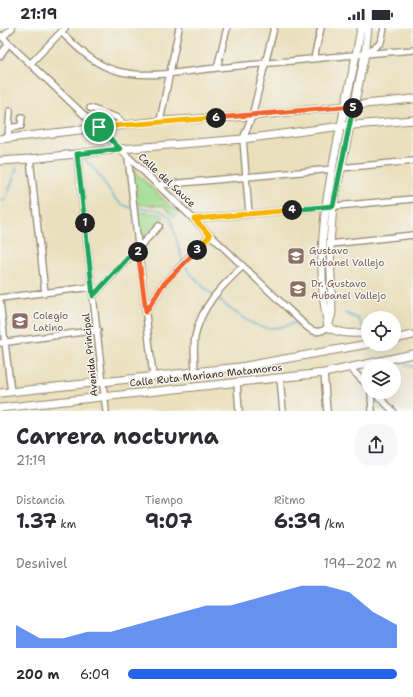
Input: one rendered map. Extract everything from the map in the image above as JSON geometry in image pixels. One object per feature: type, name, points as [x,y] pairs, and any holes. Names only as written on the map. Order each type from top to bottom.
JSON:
[{"type":"main road","points":[[328,326],[332,313],[330,244],[333,206],[350,106],[361,28]]},
{"type":"main road","points":[[350,106],[366,53],[368,28]]},
{"type":"main road","points":[[0,139],[160,121],[252,116],[413,99]]},
{"type":"main road","points":[[0,161],[120,149],[243,140],[346,126],[413,120]]},
{"type":"main road","points":[[346,126],[332,169],[325,207],[322,245],[325,313],[328,326],[337,333],[361,333]]},
{"type":"main road","points":[[401,337],[413,335]]},
{"type":"main road","name":"Calle Ruta Mariano Matamoros","points":[[0,393],[240,367],[361,345]]},
{"type":"main road","name":"Calle Ruta Mariano Matamoros","points":[[0,408],[14,409],[104,395],[237,383],[324,373],[413,354]]},
{"type":"street","points":[[1,36],[12,28]]},
{"type":"street","points":[[160,121],[179,28]]},
{"type":"street","points":[[217,68],[227,28]]},
{"type":"street","points":[[249,214],[243,140],[252,116],[274,28]]},
{"type":"street","points":[[314,58],[320,28]]},
{"type":"street","points":[[366,53],[381,42],[384,28]]},
{"type":"street","points":[[30,64],[63,30],[97,64],[133,74],[413,50]]},
{"type":"street","name":"Calle del Sauce","points":[[1,36],[99,127],[128,157],[312,331],[324,330],[328,326]]},
{"type":"street","points":[[0,56],[8,44]]},
{"type":"street","points":[[90,108],[118,118],[124,125]]},
{"type":"street","points":[[8,138],[10,111]]},
{"type":"street","points":[[9,128],[21,126],[22,117]]},
{"type":"street","name":"Avenida Principal","points":[[77,154],[106,411]]},
{"type":"street","points":[[128,157],[137,248],[153,376]]},
{"type":"street","points":[[30,159],[45,293]]},
{"type":"street","points":[[340,168],[413,161]]},
{"type":"street","points":[[159,185],[332,169]]},
{"type":"street","points":[[194,219],[413,199]]},
{"type":"street","points":[[93,296],[159,226]]},
{"type":"street","points":[[146,312],[162,286],[210,235]]},
{"type":"street","points":[[330,244],[413,235]]},
{"type":"street","points":[[195,372],[195,338],[200,320],[216,292],[243,266]]},
{"type":"street","points":[[0,298],[92,287]]},
{"type":"street","points":[[0,302],[2,342],[11,392]]},
{"type":"street","points":[[2,342],[98,330]]},
{"type":"street","points":[[350,368],[361,379]]},
{"type":"street","points":[[324,373],[327,411]]},
{"type":"street","points":[[280,378],[283,411]]},
{"type":"street","points":[[237,383],[239,411]]},
{"type":"street","points":[[371,399],[372,411]]},
{"type":"street","points":[[381,399],[393,411]]},
{"type":"green space","points":[[132,171],[134,171],[178,213],[174,217],[164,206],[135,204]]},
{"type":"green space","points":[[136,212],[161,214],[164,217],[139,240]]},
{"type":"waterway","points":[[85,160],[97,172],[117,200],[132,208]]},
{"type":"waterway","points":[[0,201],[6,200],[17,167]]},
{"type":"waterway","points":[[136,208],[160,210],[170,217],[183,262]]},
{"type":"waterway","points":[[185,265],[197,281],[219,300],[253,324],[266,328],[275,328],[284,327],[297,322]]},
{"type":"waterway","points":[[345,313],[359,319],[361,324]]},
{"type":"waterway","points":[[406,365],[413,367]]},
{"type":"place","name":"Gustavo Aubanel Vallejo","points":[[296,256]]},
{"type":"place","name":"Dr. Gustavo Aubanel Vallejo","points":[[298,289]]},
{"type":"place","name":"Colegio Latino","points":[[20,321]]},
{"type":"route","points":[[354,106],[333,206],[194,219],[210,235],[162,286],[152,299],[146,312],[137,248],[93,296],[77,154],[120,149],[99,127],[160,121],[252,116],[354,106]]}]
